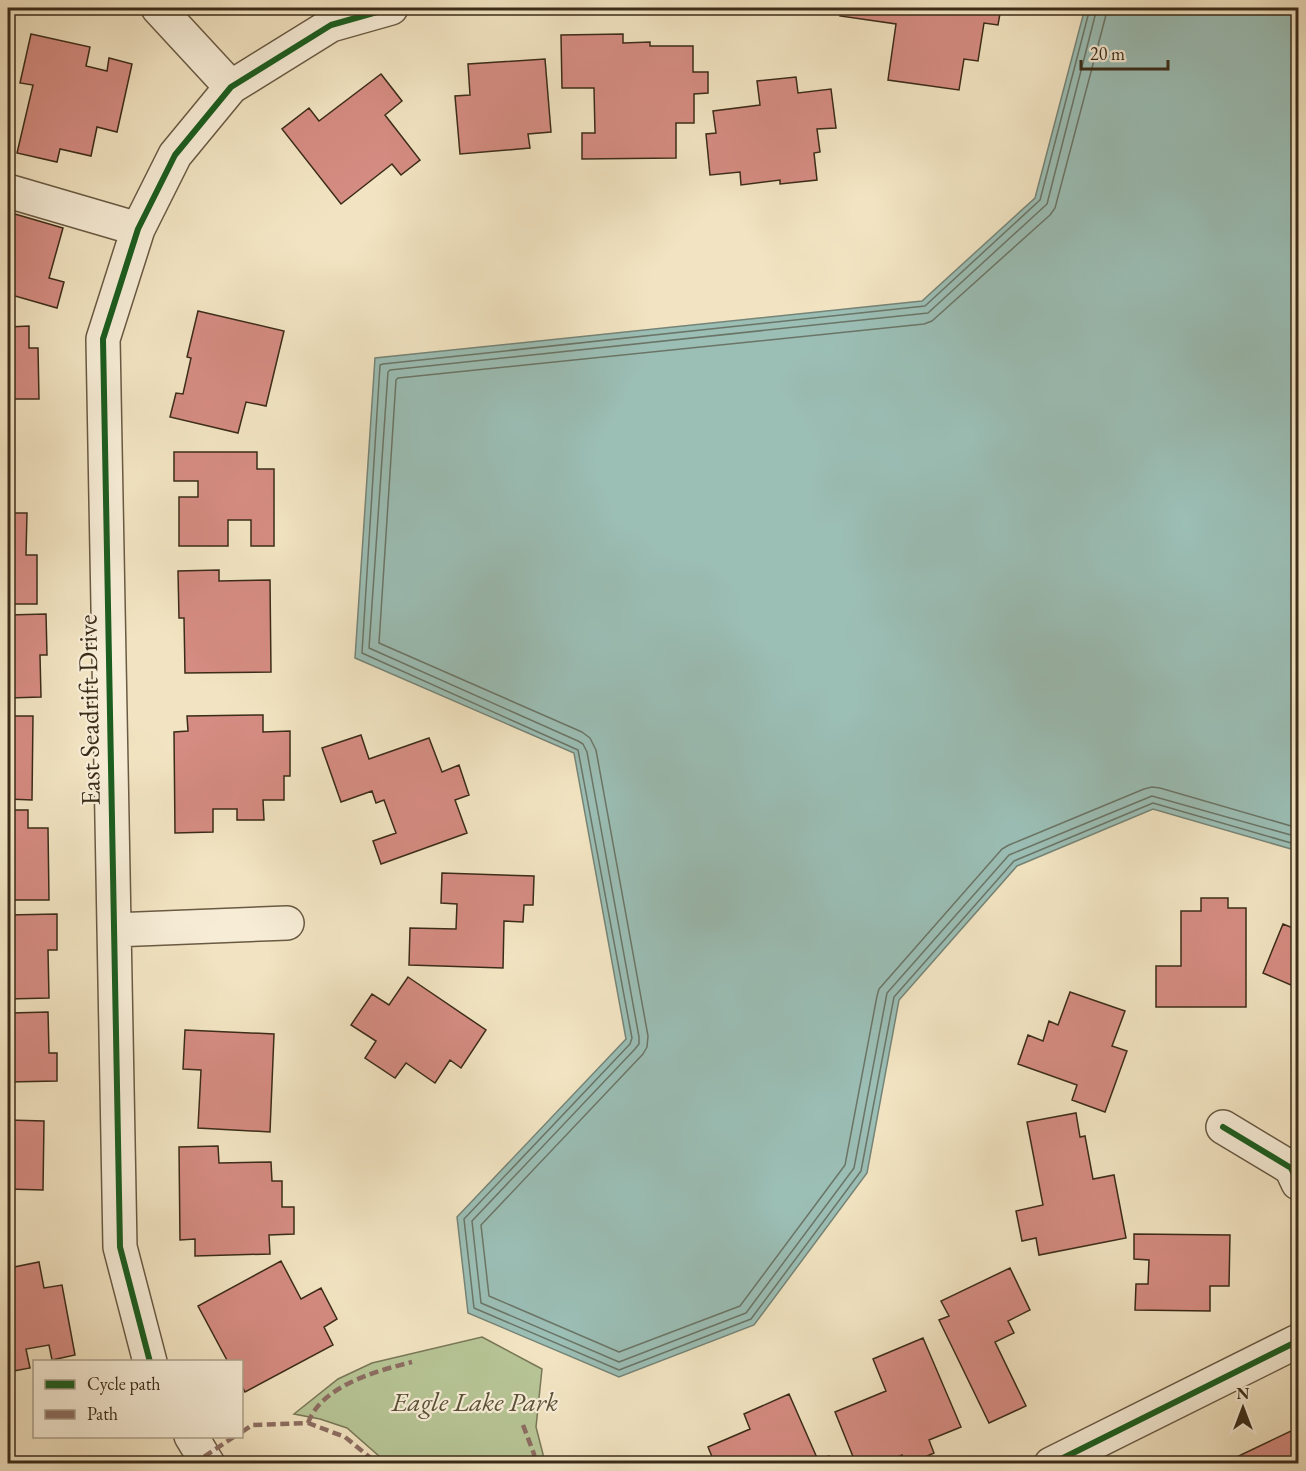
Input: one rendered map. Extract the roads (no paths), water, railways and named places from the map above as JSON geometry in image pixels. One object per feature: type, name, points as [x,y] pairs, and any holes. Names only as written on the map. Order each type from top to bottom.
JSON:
[{"type":"street","points":[[158,8],[231,87]]},
{"type":"street","name":"East Seadrift Drive","points":[[149,1360],[120,1247],[103,339],[138,229],[175,155],[231,87],[331,25],[391,8]]},
{"type":"street","points":[[8,190],[138,229]]},
{"type":"street","points":[[114,930],[287,923]]},
{"type":"street","points":[[1223,1127],[1291,1168],[1299,1183]]},
{"type":"street","points":[[1052,1464],[1299,1341]]},
{"type":"street","points":[[192,1438],[208,1464]]},
{"type":"water","points":[[1085,8],[1298,8],[1298,851],[1153,809],[1017,866],[899,1000],[867,1173],[754,1325],[619,1377],[468,1313],[457,1217],[626,1039],[574,753],[355,658],[375,358],[922,301],[1035,198]]},
{"type":"park label","name":"Eagle Lake Park","points":[[475,1402]]}]
